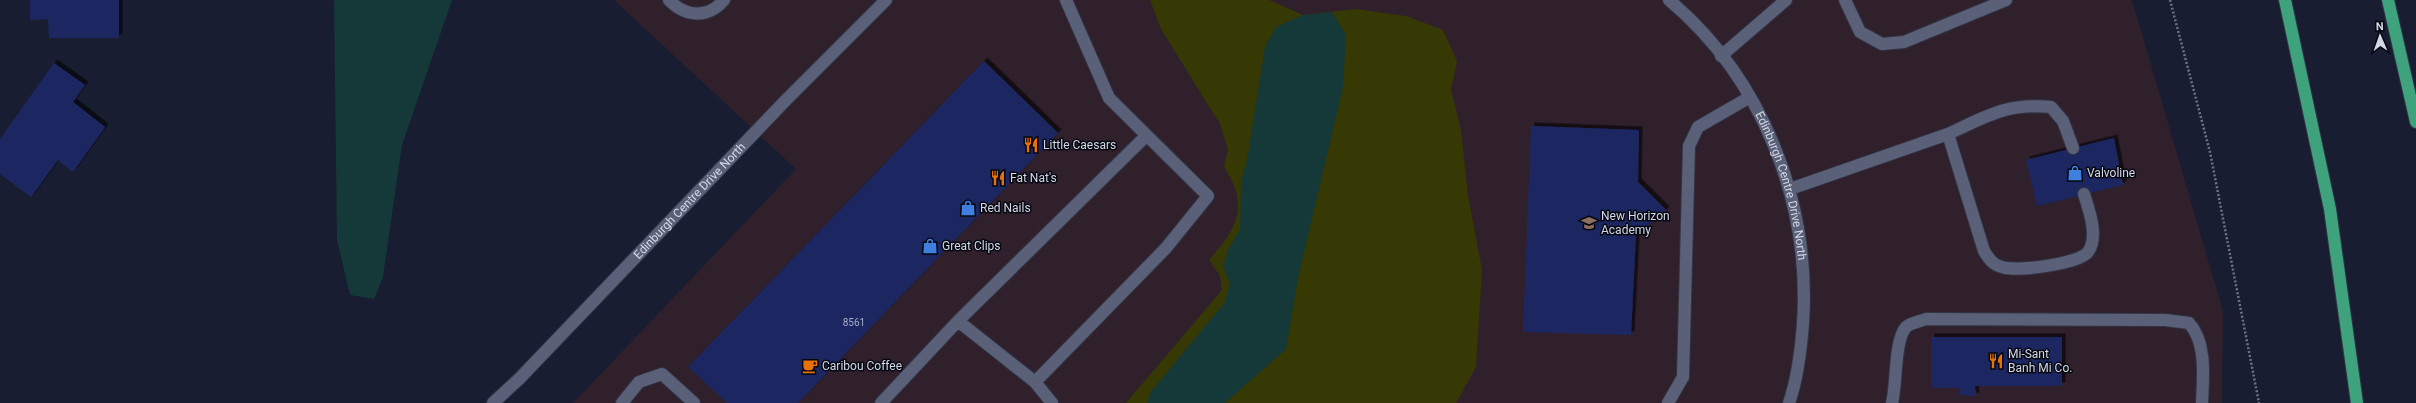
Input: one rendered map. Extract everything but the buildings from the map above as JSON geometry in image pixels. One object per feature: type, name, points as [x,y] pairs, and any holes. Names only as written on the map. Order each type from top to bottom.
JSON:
[{"type":"highway","points":[[2285,0],[2330,209],[2357,403]]},
{"type":"highway","points":[[2388,0],[2416,122]]},
{"type":"street","points":[[669,0],[678,10],[698,14],[718,7],[724,0]]},
{"type":"street","name":"Edinburgh Centre Drive North","points":[[493,403],[520,378],[785,102],[886,0]]},
{"type":"street","points":[[1034,382],[1166,248],[1208,196],[1109,98],[1066,0]]},
{"type":"street","name":"Edinburgh Centre Drive North","points":[[1669,0],[1700,30],[1721,56],[1750,97],[1767,128],[1790,189],[1798,226],[1804,277],[1801,349],[1789,403]]},
{"type":"street","points":[[1721,56],[1786,0]]},
{"type":"street","points":[[1845,0],[1860,32],[1882,44],[1904,42],[2006,0]]},
{"type":"street","points":[[1668,403],[1683,377],[1689,146],[1698,127],[1750,97]]},
{"type":"street","points":[[1790,189],[1948,134],[2005,108],[2031,105],[2051,107],[2063,121],[2073,148]]},
{"type":"street","points":[[1948,134],[1984,251],[1991,262],[2002,267],[2066,263],[2079,259],[2088,252],[2092,242],[2091,220],[2084,194]]},
{"type":"street","points":[[881,403],[958,320],[1146,136]]},
{"type":"street","points":[[1892,403],[1896,391],[1900,338],[1903,332],[1907,326],[1926,319],[1942,319],[2165,320],[2189,323],[2196,331],[2202,357],[2202,403]]},
{"type":"street","points":[[958,320],[1034,382],[1052,403]]},
{"type":"street","points":[[622,403],[639,382],[662,374],[694,403]]},
{"type":"path","points":[[2170,0],[2210,152],[2259,403]]},
{"type":"shaded area","points":[[334,0],[452,0],[402,145],[383,277],[374,299],[350,295],[337,240]]},
{"type":"shaded area","points":[[614,0],[2132,0],[2223,311],[2222,403],[573,403],[796,169]]},
{"type":"shaded area","points":[[1150,0],[1269,0],[1303,15],[1355,9],[1406,16],[1443,30],[1457,61],[1451,90],[1461,130],[1468,195],[1482,270],[1476,367],[1456,403],[1126,403],[1222,290],[1220,276],[1209,260],[1222,245],[1232,229],[1238,211],[1236,191],[1224,166],[1228,150],[1220,124],[1161,29]]},
{"type":"shaded area","points":[[1332,12],[1346,35],[1343,87],[1298,278],[1286,349],[1225,403],[1147,403],[1150,393],[1225,302],[1230,284],[1223,266],[1229,248],[1240,229],[1241,182],[1247,160],[1265,47],[1276,27],[1303,15]]},
{"type":"place","name":"Little Caesars","points":[[1031,145]]},
{"type":"place","name":"Valvoline","points":[[2075,173]]},
{"type":"place","name":"Fat Nat's","points":[[998,178]]},
{"type":"place","name":"Red Nails","points":[[968,208]]},
{"type":"place","name":"New Horizon Academy","points":[[1589,223]]},
{"type":"place","name":"Great Clips","points":[[930,246]]},
{"type":"place","name":"Mi-Sant Banh Mi Co.","points":[[1996,361]]},
{"type":"place","name":"Caribou Coffee","points":[[810,366]]}]
